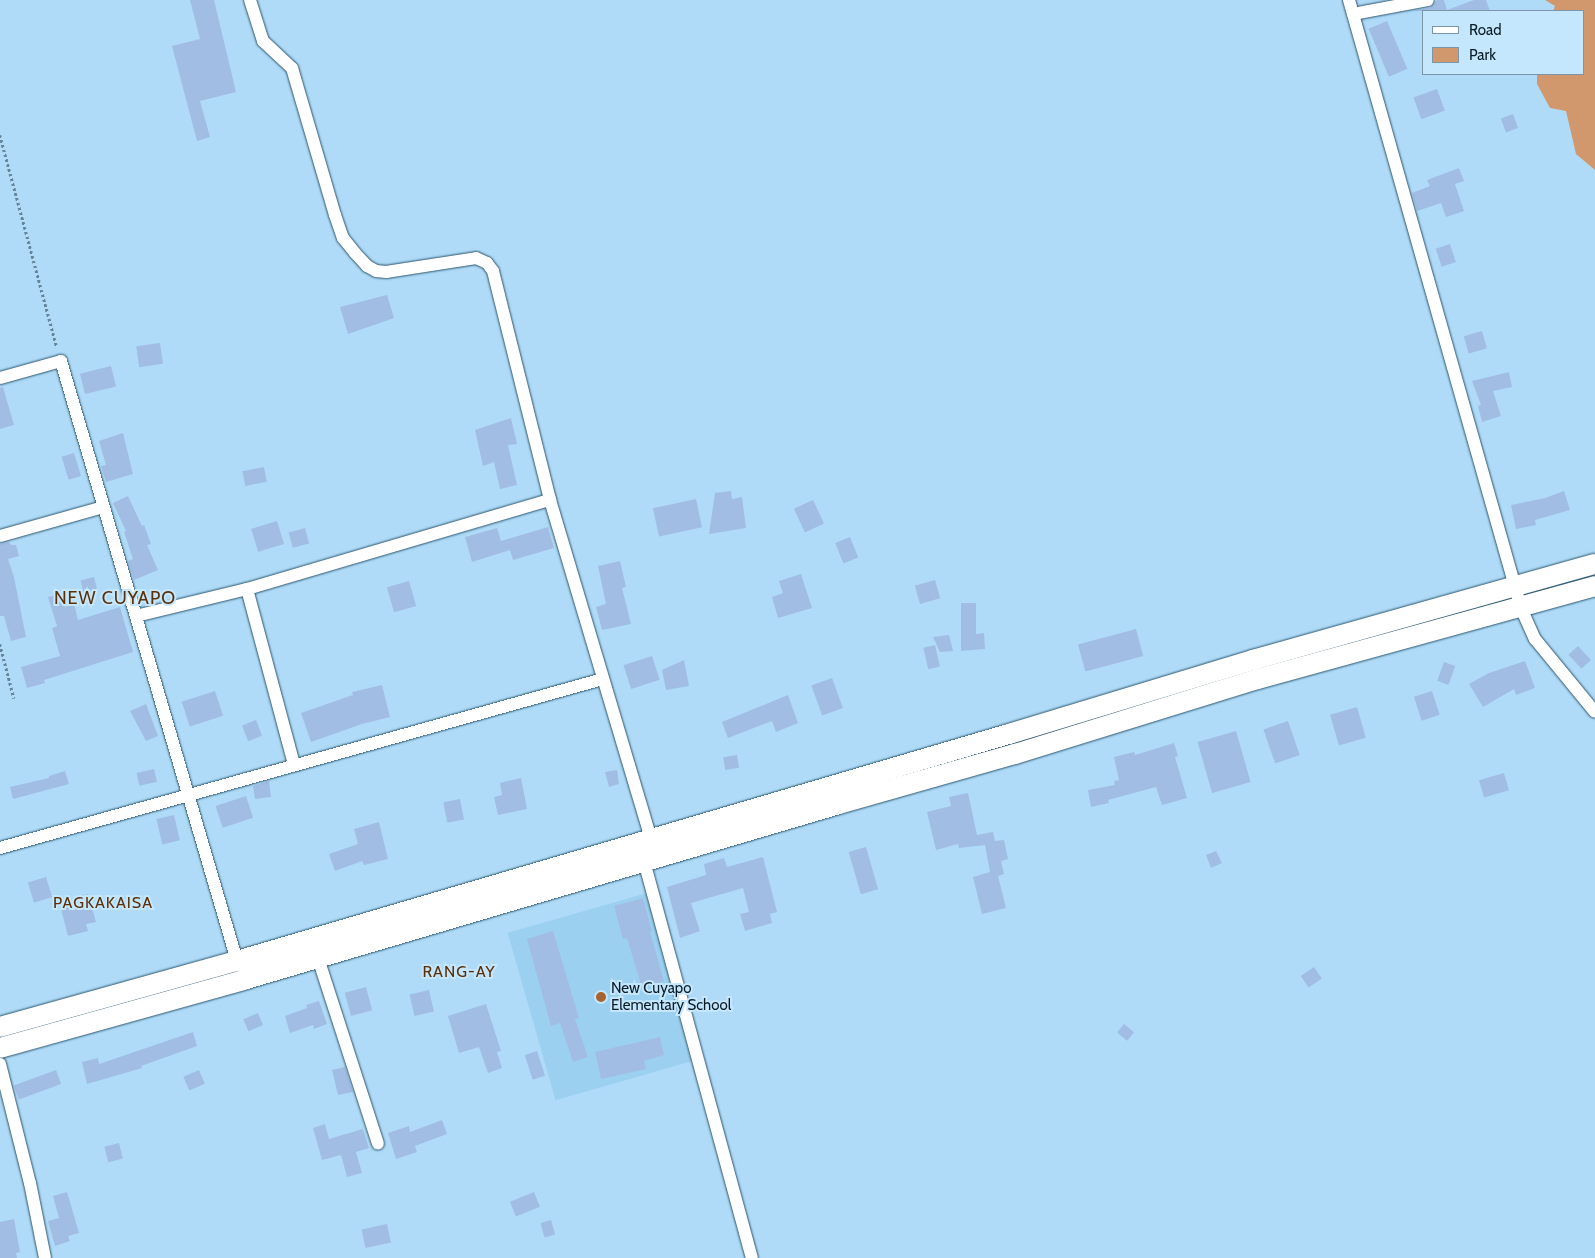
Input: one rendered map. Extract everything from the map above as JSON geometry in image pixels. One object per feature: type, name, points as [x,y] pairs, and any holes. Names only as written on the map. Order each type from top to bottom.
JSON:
[{"type":"highway","points":[[0,1027],[237,961],[1009,734],[1253,660],[1516,588],[1595,564]]},
{"type":"highway","points":[[0,1048],[318,958],[644,861],[1015,754],[1258,679],[1521,608],[1595,586]]},
{"type":"street","points":[[250,0],[263,41],[292,68],[335,215],[343,238],[355,253],[367,266],[376,271],[386,272],[476,258],[487,263],[493,271],[550,500],[652,838]]},
{"type":"street","points":[[1349,0],[1521,608],[1539,645],[1595,712]]},
{"type":"street","points":[[1354,14],[1428,0]]},
{"type":"street","points":[[0,378],[61,360],[237,961]]},
{"type":"street","points":[[136,616],[247,589],[550,500]]},
{"type":"street","points":[[0,536],[103,507]]},
{"type":"street","points":[[247,589],[294,765]]},
{"type":"street","points":[[0,848],[603,680]]},
{"type":"street","points":[[644,861],[752,1258]]},
{"type":"street","points":[[318,958],[378,1144]]},
{"type":"street","points":[[0,1064],[28,1175],[45,1258]]},
{"type":"path","points":[[0,135],[61,360]]},
{"type":"path","points":[[0,644],[14,698]]},
{"type":"shaded area","name":"New Cuyapo Elementary School","points":[[647,893],[695,1060],[556,1100],[508,933]]},
{"type":"green space","points":[[1545,0],[1595,0],[1595,170],[1576,154],[1566,111],[1550,108],[1537,84],[1537,75],[1585,75],[1585,10],[1553,10],[1555,6]]},
{"type":"building","points":[[190,0],[214,0],[236,92],[200,101],[210,137],[197,141],[172,46],[200,39]]},
{"type":"building","points":[[1437,0],[1444,0],[1447,10],[1412,11],[1430,8]]},
{"type":"building","points":[[1474,0],[1486,0],[1490,10],[1447,10]]},
{"type":"building","points":[[1387,21],[1407,69],[1389,77],[1369,29]]},
{"type":"building","points":[[1437,89],[1445,111],[1421,119],[1414,98]]},
{"type":"building","points":[[1513,114],[1518,128],[1506,133],[1501,118]]},
{"type":"building","points":[[1459,168],[1464,181],[1455,184],[1464,211],[1446,217],[1441,203],[1417,211],[1412,193],[1430,186],[1427,180]]},
{"type":"building","points":[[1450,244],[1456,262],[1442,267],[1436,249]]},
{"type":"building","points":[[387,295],[394,318],[348,334],[340,307]]},
{"type":"building","points":[[1482,331],[1487,348],[1469,354],[1464,336]]},
{"type":"building","points":[[160,343],[163,364],[139,367],[136,346]]},
{"type":"building","points":[[111,366],[116,386],[85,394],[80,374]]},
{"type":"building","points":[[1509,372],[1512,387],[1493,391],[1501,416],[1482,422],[1478,406],[1481,405],[1472,381]]},
{"type":"building","points":[[3,387],[14,425],[0,429],[0,388]]},
{"type":"building","points":[[511,418],[517,444],[508,445],[517,485],[500,489],[494,462],[483,466],[475,430]]},
{"type":"building","points":[[123,433],[133,474],[106,482],[101,466],[106,465],[99,441]]},
{"type":"building","points":[[74,453],[81,476],[69,480],[62,457]]},
{"type":"building","points":[[264,467],[267,482],[245,486],[242,471]]},
{"type":"building","points":[[731,491],[732,499],[742,497],[746,528],[709,534],[715,493]]},
{"type":"building","points":[[1564,491],[1570,510],[1535,520],[1536,525],[1516,529],[1511,505],[1545,498]]},
{"type":"building","points":[[128,496],[142,526],[144,525],[151,544],[147,545],[158,570],[134,580],[128,561],[133,559],[124,532],[126,531],[113,503]]},
{"type":"building","points":[[696,499],[702,527],[659,537],[653,508]]},
{"type":"building","points":[[813,500],[824,524],[805,532],[794,509]]},
{"type":"building","points":[[277,521],[284,544],[258,552],[251,529]]},
{"type":"building","points":[[548,527],[554,548],[513,560],[510,550],[472,562],[465,537],[497,528],[501,541]]},
{"type":"building","points":[[305,528],[309,543],[293,548],[289,532]]},
{"type":"building","points":[[850,537],[858,557],[843,563],[835,543]]},
{"type":"building","points":[[9,542],[11,545],[16,545],[19,556],[8,559],[14,577],[26,637],[11,641],[4,616],[0,616],[0,544]]},
{"type":"building","points":[[620,561],[626,587],[622,588],[631,624],[602,630],[596,607],[606,604],[598,566]]},
{"type":"building","points":[[801,574],[812,608],[778,618],[772,597],[783,593],[779,581]]},
{"type":"building","points":[[94,577],[97,589],[83,592],[80,580]]},
{"type":"building","points":[[935,580],[940,598],[920,604],[915,586]]},
{"type":"building","points":[[409,581],[416,606],[394,612],[387,587]]},
{"type":"building","points":[[71,591],[78,620],[120,607],[133,652],[44,680],[45,683],[27,688],[21,667],[60,656],[52,628],[57,626],[48,597]]},
{"type":"building","points":[[961,603],[976,603],[976,634],[984,633],[985,649],[961,651]]},
{"type":"building","points":[[1136,629],[1143,656],[1085,672],[1078,645]]},
{"type":"building","points":[[949,635],[953,651],[940,652],[933,637]]},
{"type":"building","points":[[935,645],[940,666],[928,669],[923,648]]},
{"type":"building","points":[[1578,646],[1591,660],[1581,669],[1568,655]]},
{"type":"building","points":[[652,656],[660,680],[631,689],[623,665]]},
{"type":"building","points":[[684,660],[689,686],[666,690],[662,670]]},
{"type":"building","points":[[1525,661],[1535,688],[1516,695],[1514,689],[1483,707],[1469,684],[1489,673]]},
{"type":"building","points":[[1444,662],[1455,666],[1448,685],[1437,681]]},
{"type":"building","points":[[832,678],[843,708],[822,716],[811,686]]},
{"type":"building","points":[[382,685],[390,717],[362,724],[311,742],[301,713],[353,695],[352,692]]},
{"type":"building","points":[[215,691],[223,716],[190,727],[182,702]]},
{"type":"building","points":[[1432,691],[1440,715],[1422,721],[1414,697]]},
{"type":"building","points":[[788,695],[798,723],[776,732],[772,721],[728,738],[722,722]]},
{"type":"building","points":[[146,704],[158,736],[146,741],[130,711]]},
{"type":"building","points":[[1357,707],[1366,738],[1339,745],[1330,715]]},
{"type":"building","points":[[256,720],[262,736],[248,741],[242,725]]},
{"type":"building","points":[[1288,721],[1300,755],[1275,764],[1263,729]]},
{"type":"building","points":[[1236,731],[1251,782],[1212,793],[1198,742]]},
{"type":"building","points":[[1174,743],[1178,756],[1175,757],[1187,798],[1162,805],[1156,787],[1108,800],[1109,803],[1091,807],[1088,790],[1115,785],[1114,781],[1119,780],[1114,757],[1134,752],[1135,755]]},
{"type":"building","points":[[737,755],[739,768],[725,770],[723,757]]},
{"type":"building","points":[[154,769],[157,782],[139,786],[136,773]]},
{"type":"building","points":[[617,770],[619,784],[609,787],[605,772]]},
{"type":"building","points":[[65,771],[69,784],[13,799],[10,787],[49,778],[49,776]]},
{"type":"building","points":[[1504,773],[1509,790],[1484,797],[1479,780]]},
{"type":"building","points":[[521,778],[527,809],[498,815],[494,797],[502,795],[500,783]]},
{"type":"building","points":[[269,781],[271,797],[255,799],[253,786]]},
{"type":"building","points":[[968,793],[977,835],[993,832],[995,841],[1004,840],[1008,859],[1001,861],[1004,874],[998,876],[1006,908],[982,914],[973,877],[990,872],[985,845],[959,848],[958,844],[936,850],[927,812],[951,806],[949,797]]},
{"type":"building","points":[[246,796],[253,818],[223,828],[216,806]]},
{"type":"building","points":[[460,799],[464,820],[447,823],[443,802]]},
{"type":"building","points":[[174,815],[180,840],[162,844],[156,819]]},
{"type":"building","points":[[379,822],[388,859],[364,865],[362,861],[335,871],[329,854],[358,844],[354,829]]},
{"type":"building","points":[[866,847],[878,889],[861,894],[849,852]]},
{"type":"building","points":[[1216,851],[1222,863],[1211,868],[1206,855]]},
{"type":"building","points":[[763,857],[777,912],[770,914],[772,923],[745,931],[740,914],[749,912],[743,888],[691,903],[700,931],[680,938],[667,887],[706,875],[704,864],[724,858],[727,867]]},
{"type":"building","points":[[46,877],[52,897],[34,903],[28,883]]},
{"type":"building","points":[[88,894],[96,922],[86,924],[88,931],[68,936],[61,909],[75,905],[76,897]]},
{"type":"building","points":[[643,898],[652,931],[650,932],[664,981],[642,988],[627,938],[623,939],[614,906]]},
{"type":"building","points":[[553,931],[579,1018],[575,1019],[588,1057],[573,1062],[560,1023],[551,1026],[527,939]]},
{"type":"building","points":[[1314,967],[1322,979],[1309,988],[1301,976]]},
{"type":"building","points":[[366,987],[372,1010],[351,1016],[345,993]]},
{"type":"building","points":[[429,990],[434,1011],[414,1016],[410,994]]},
{"type":"building","points":[[319,1001],[327,1024],[314,1029],[313,1025],[290,1033],[285,1016],[307,1008],[306,1005]]},
{"type":"building","points":[[486,1004],[501,1051],[497,1052],[502,1068],[488,1073],[479,1047],[459,1053],[448,1016]]},
{"type":"building","points":[[258,1013],[263,1025],[248,1031],[243,1019]]},
{"type":"building","points":[[1124,1024],[1134,1032],[1127,1041],[1117,1033]]},
{"type":"building","points":[[193,1032],[197,1046],[141,1066],[142,1068],[87,1084],[82,1062],[98,1058],[99,1064]]},
{"type":"building","points":[[660,1037],[664,1055],[644,1061],[646,1069],[601,1079],[595,1052]]},
{"type":"building","points":[[537,1051],[545,1076],[533,1080],[525,1055]]},
{"type":"building","points":[[345,1067],[353,1092],[338,1095],[332,1070]]},
{"type":"building","points":[[56,1070],[61,1084],[19,1099],[14,1085]]},
{"type":"building","points":[[199,1070],[205,1084],[189,1090],[183,1077]]},
{"type":"building","points":[[442,1120],[447,1134],[415,1146],[417,1152],[396,1159],[388,1133],[409,1126],[410,1132]]},
{"type":"building","points":[[325,1124],[329,1139],[363,1129],[369,1148],[356,1152],[362,1173],[347,1177],[341,1155],[322,1160],[313,1128]]},
{"type":"building","points":[[119,1143],[123,1159],[108,1162],[104,1147]]},
{"type":"building","points":[[67,1192],[79,1233],[68,1236],[70,1241],[55,1246],[48,1221],[59,1218],[53,1196]]},
{"type":"building","points":[[534,1192],[540,1207],[516,1217],[510,1202]]},
{"type":"building","points":[[14,1219],[20,1252],[16,1253],[17,1258],[0,1258],[0,1222]]},
{"type":"building","points":[[551,1220],[555,1234],[545,1237],[540,1223]]},
{"type":"building","points":[[387,1224],[391,1243],[366,1248],[362,1229]]},
{"type":"place","name":"New Cuyapo Elementary School","points":[[601,997]]},
{"type":"district","name":"NEW CUYAPO","points":[[115,598]]},
{"type":"district","name":"PAGKAKAISA","points":[[103,903]]},
{"type":"district","name":"RANG-AY","points":[[459,972]]}]
